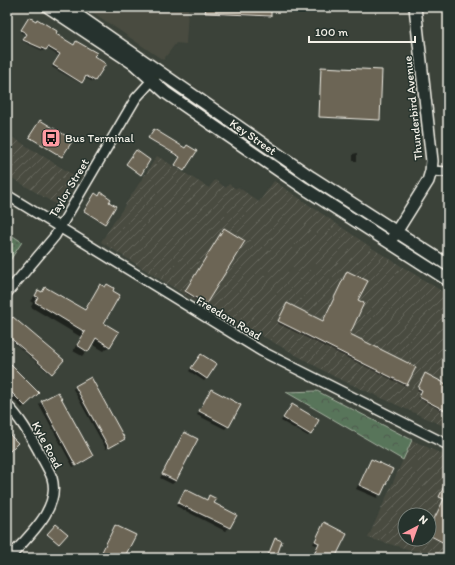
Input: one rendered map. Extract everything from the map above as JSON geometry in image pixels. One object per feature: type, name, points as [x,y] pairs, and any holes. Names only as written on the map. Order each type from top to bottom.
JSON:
[{"type":"main road","name":"Key Street","points":[[48,7],[134,64],[166,93],[304,188],[448,280]]},
{"type":"main road","name":"Key Street","points":[[66,7],[311,177],[448,265]]},
{"type":"main road","name":"Thunderbird Avenue","points":[[390,243],[428,181],[431,171],[432,161],[415,7]]},
{"type":"street","name":"Taylor Street","points":[[7,293],[59,228],[136,98],[160,71]]},
{"type":"street","points":[[431,171],[448,172]]},
{"type":"street","name":"Freedom Road","points":[[7,195],[261,352],[448,445]]},
{"type":"street","name":"Kyle Road","points":[[7,405],[16,414],[30,436],[52,478],[54,492],[46,513],[9,558]]},
{"type":"shaded area","points":[[85,7],[188,7],[186,44],[176,43],[163,60]]},
{"type":"shaded area","points":[[7,134],[75,176],[57,205],[7,175]]},
{"type":"shaded area","points":[[157,156],[209,188],[215,180],[226,188],[229,184],[236,189],[238,187],[259,202],[274,181],[372,248],[448,295],[448,428],[335,377],[218,311],[217,314],[209,310],[101,242]]},
{"type":"shaded area","points":[[412,440],[448,457],[448,558],[440,558],[400,547],[437,547],[437,507],[397,507],[397,546],[368,538]]},
{"type":"green space","points":[[7,232],[22,242],[7,265]]},
{"type":"green space","points":[[317,391],[412,440],[403,460],[286,392]]},
{"type":"building","points":[[206,7],[271,7],[271,16],[205,13]]},
{"type":"building","points":[[29,17],[36,21],[37,19],[57,31],[56,34],[74,45],[76,41],[97,53],[94,56],[106,64],[95,81],[86,76],[82,83],[53,65],[60,54],[48,47],[46,50],[23,40],[27,34],[21,30]]},
{"type":"building","points":[[321,67],[382,70],[380,120],[319,117]]},
{"type":"building","name":"Bus Terminal","points":[[40,120],[73,140],[62,157],[29,137]]},
{"type":"building","points":[[154,129],[185,148],[187,145],[197,151],[184,171],[175,165],[180,157],[148,138]]},
{"type":"building","points":[[136,150],[150,160],[141,175],[126,164]]},
{"type":"building","points":[[101,192],[111,199],[109,202],[116,206],[105,224],[84,211],[95,193],[99,196]]},
{"type":"building","points":[[224,228],[245,241],[206,304],[185,291]]},
{"type":"building","points":[[347,271],[368,281],[358,300],[364,303],[350,334],[416,367],[407,385],[278,321],[287,303],[323,321]]},
{"type":"building","points":[[100,284],[105,287],[107,284],[114,288],[113,291],[120,295],[104,323],[119,332],[110,347],[96,338],[88,352],[77,345],[85,332],[35,302],[38,297],[35,296],[38,290],[42,292],[45,287],[85,310]]},
{"type":"building","points":[[13,317],[64,360],[52,374],[7,335],[7,323]]},
{"type":"building","points":[[201,354],[217,364],[207,379],[191,368]]},
{"type":"building","points":[[7,361],[39,393],[25,406],[7,388]]},
{"type":"building","points":[[425,373],[448,385],[448,412],[419,397],[422,390],[418,388]]},
{"type":"building","points":[[91,377],[125,439],[109,448],[75,386]]},
{"type":"building","points":[[211,389],[241,405],[229,427],[199,411]]},
{"type":"building","points":[[58,392],[93,456],[76,466],[41,401]]},
{"type":"building","points":[[292,404],[319,420],[311,435],[283,418]]},
{"type":"building","points":[[7,432],[18,443],[7,454]]},
{"type":"building","points":[[184,432],[198,439],[176,481],[162,474]]},
{"type":"building","points":[[371,459],[393,469],[381,495],[359,485]]},
{"type":"building","points":[[448,478],[448,545],[437,539],[437,513],[444,499],[439,497]]},
{"type":"building","points":[[185,489],[207,500],[209,495],[217,499],[214,503],[237,515],[230,528],[178,503]]},
{"type":"building","points":[[324,522],[347,534],[335,558],[312,558],[319,543],[315,541]]},
{"type":"building","points":[[56,524],[68,534],[59,544],[47,534]]},
{"type":"building","points":[[115,525],[136,535],[124,558],[99,558]]},
{"type":"building","points":[[275,538],[282,541],[276,558],[267,558]]},
{"type":"place","name":"Bus Terminal","points":[[51,138]]}]
